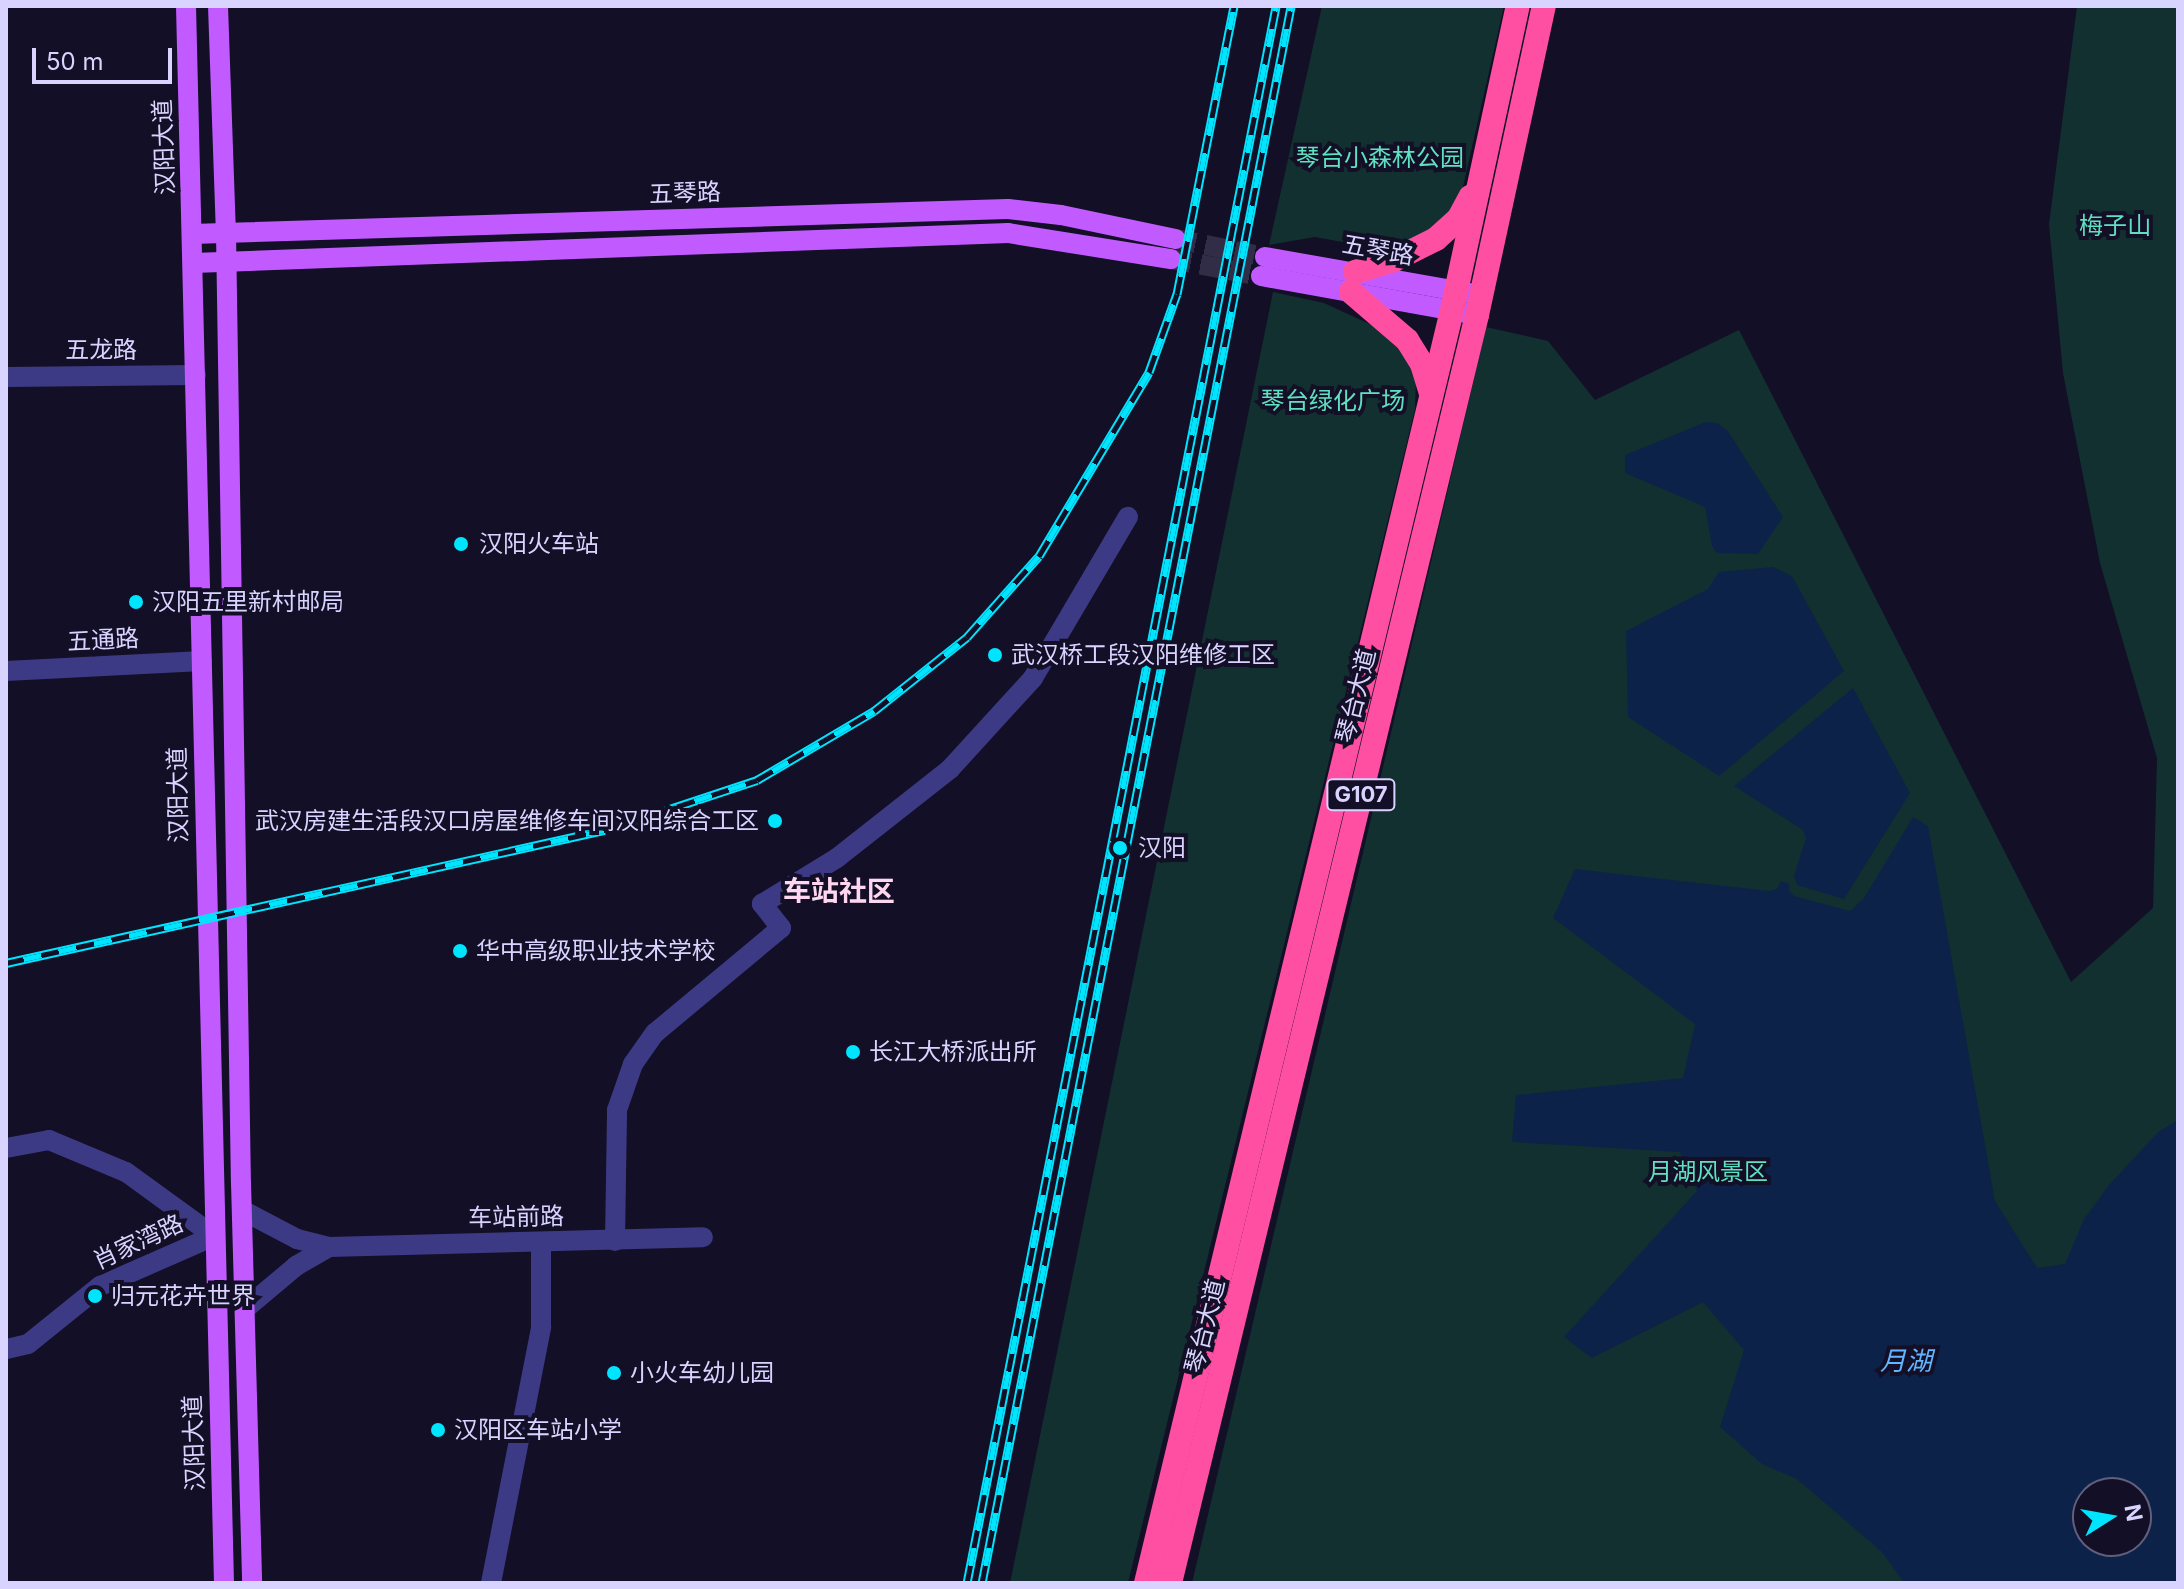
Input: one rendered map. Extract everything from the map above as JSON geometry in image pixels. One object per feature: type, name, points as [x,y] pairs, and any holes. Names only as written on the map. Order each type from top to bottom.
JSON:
[{"type":"highway","name":"琴台大道","points":[[1146,1583],[1454,300],[1518,6]]},
{"type":"highway","name":"琴台大道","points":[[1170,1583],[1479,305],[1544,6]]},
{"type":"highway","points":[[1431,394],[1422,364],[1407,340],[1353,282],[1444,233],[1459,218],[1481,173]]},
{"type":"main road","name":"汉阳大道","points":[[186,6],[224,1583]]},
{"type":"main road","points":[[218,6],[226,233],[242,1210],[252,1583]]},
{"type":"main road","name":"五琴路","points":[[192,234],[1008,209],[1061,215],[1174,249],[1008,233],[193,263]]},
{"type":"main road","name":"五琴路","points":[[1263,266],[1479,305]]},
{"type":"street","name":"五龙路","points":[[6,377],[196,375]]},
{"type":"street","points":[[615,1241],[617,1110],[633,1064],[655,1033],[781,928],[762,904],[837,858],[950,769],[1033,678],[1128,517]]},
{"type":"street","name":"五通路","points":[[6,671],[202,661]]},
{"type":"street","points":[[6,1148],[49,1140],[126,1172],[214,1236]]},
{"type":"street","points":[[242,1210],[297,1239],[329,1247]]},
{"type":"street","name":"肖家湾路","points":[[6,1349],[28,1344],[100,1286],[214,1236]]},
{"type":"street","name":"车站前路","points":[[329,1247],[703,1237]]},
{"type":"street","points":[[491,1583],[541,1327],[541,1243]]},
{"type":"street","points":[[245,1309],[296,1266],[329,1247]]},
{"type":"green space","name":"琴台小森林公园","points":[[1322,6],[1504,6],[1460,200],[1431,233],[1386,250],[1315,237],[1269,245]]},
{"type":"green space","name":"月湖风景区","points":[[2077,6],[2178,6],[2178,1583],[1192,1583],[1486,327],[1548,341],[1595,400],[1739,330],[2071,982],[2153,908],[2157,758],[2100,563],[2063,373],[2049,224]]},
{"type":"green space","name":"琴台绿化广场","points":[[1273,292],[1324,303],[1376,327],[1405,351],[1416,380],[1415,409],[1128,1583],[1010,1583]]},
{"type":"water","points":[[1706,422],[1717,423],[1727,430],[1783,517],[1758,554],[1717,553],[1712,546],[1705,507],[1625,473],[1625,455]]},
{"type":"water","points":[[1773,567],[1792,576],[1844,671],[1719,776],[1628,717],[1626,631],[1708,589],[1719,572]]},
{"type":"water","points":[[1853,688],[1910,793],[1844,899],[1797,885],[1794,876],[1806,838],[1803,830],[1734,786]]},
{"type":"water","name":"月湖","points":[[1913,817],[1928,826],[1995,1201],[2037,1268],[2065,1264],[2084,1219],[2110,1184],[2158,1132],[2178,1120],[2178,1583],[1904,1583],[1882,1552],[1797,1479],[1762,1464],[1720,1427],[1744,1350],[1703,1302],[1592,1358],[1564,1337],[1697,1191],[1680,1152],[1512,1142],[1516,1095],[1683,1078],[1695,1024],[1553,918],[1575,869],[1769,891],[1777,889],[1781,881],[1789,884],[1789,891],[1794,896],[1850,911],[1864,898]]},
{"type":"tunnel","points":[[1176,239],[1265,257]]},
{"type":"tunnel","points":[[1171,259],[1261,276]]},
{"type":"railway","points":[[6,963],[609,829],[757,780],[874,711],[967,637],[1039,556],[1149,372],[1177,294],[1234,6]]},
{"type":"railway","points":[[967,1583],[1276,6]]},
{"type":"railway","points":[[982,1583],[1291,6]]},
{"type":"place","name":"汉阳火车站","points":[[461,544]]},
{"type":"place","name":"汉阳五里新村邮局","points":[[136,602]]},
{"type":"place","name":"武汉桥工段汉阳维修工区","points":[[995,655]]},
{"type":"place","name":"武汉房建生活段汉口房屋维修车间汉阳综合工区","points":[[775,821]]},
{"type":"place","name":"汉阳","points":[[1120,848]]},
{"type":"place","name":"华中高级职业技术学校","points":[[460,951]]},
{"type":"place","name":"长江大桥派出所","points":[[853,1052]]},
{"type":"place","name":"归元花卉世界","points":[[95,1296]]},
{"type":"place","name":"小火车幼儿园","points":[[614,1373]]},
{"type":"place","name":"汉阳区车站小学","points":[[438,1430]]},
{"type":"district","name":"车站社区","points":[[839,891]]},
{"type":"park label","name":"梅子山","points":[[2115,226]]}]
